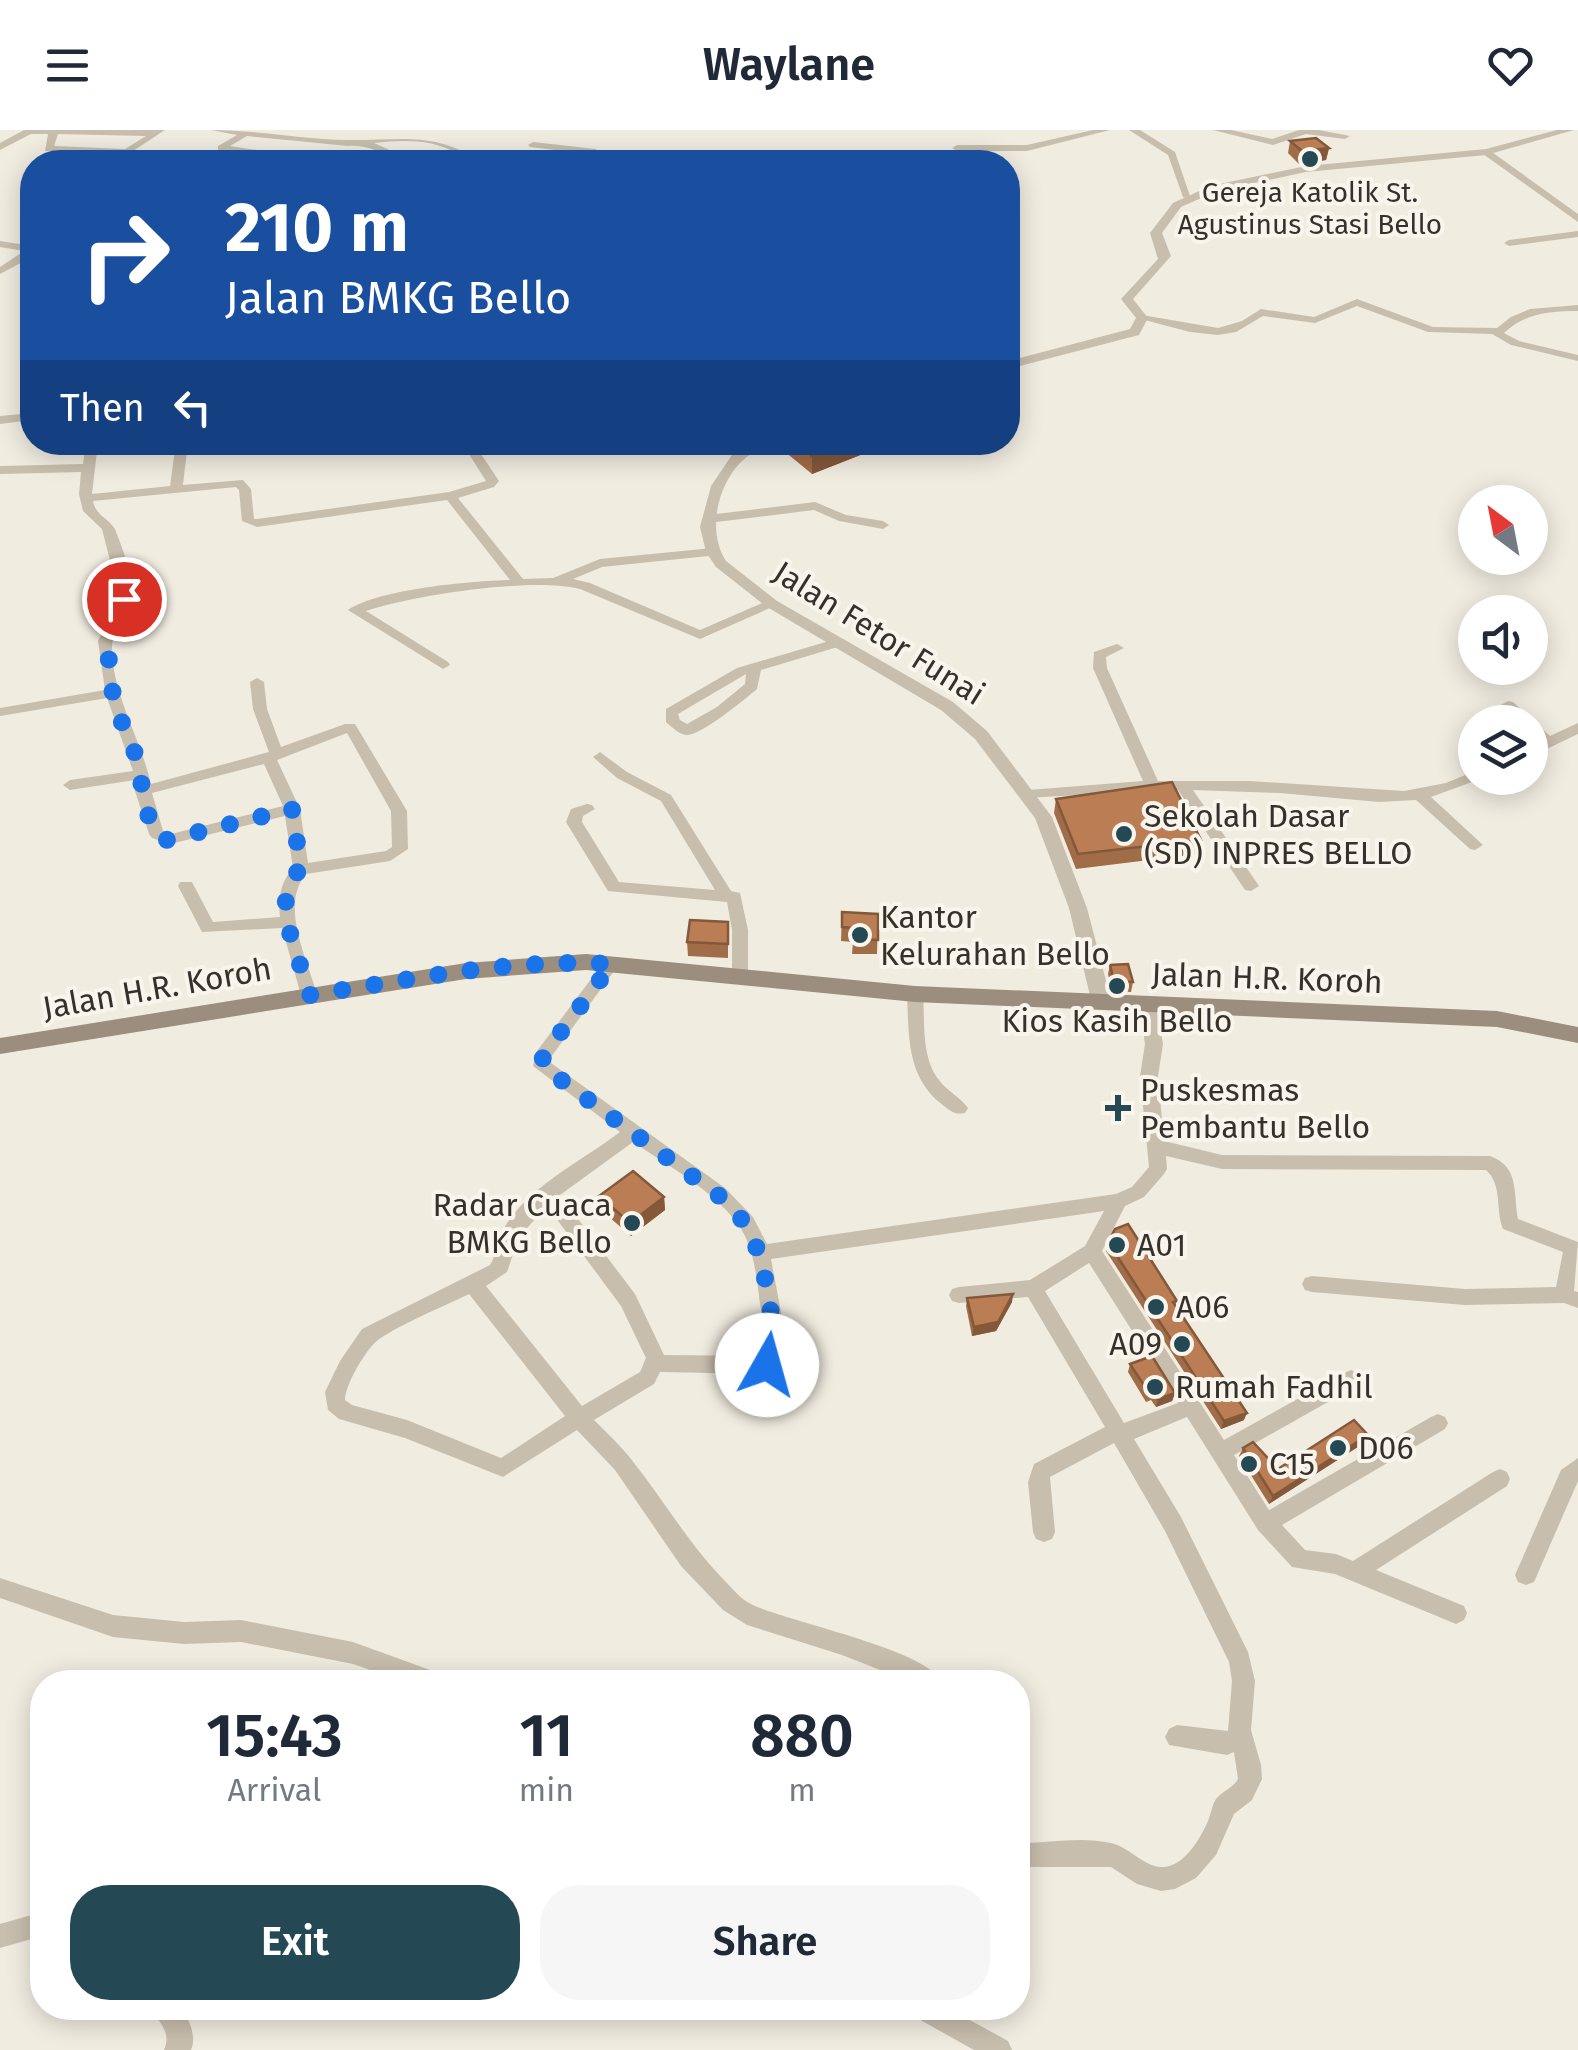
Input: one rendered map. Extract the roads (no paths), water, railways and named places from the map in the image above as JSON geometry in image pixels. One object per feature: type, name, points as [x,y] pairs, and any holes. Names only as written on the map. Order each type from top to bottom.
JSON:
[{"type":"main road","name":"Jalan H.R. Koroh","points":[[0,1046],[466,971],[559,963],[612,964],[916,994],[1497,1019],[1578,1035]]},
{"type":"street","points":[[0,147],[28,130],[157,132]]},
{"type":"street","points":[[216,130],[348,143],[412,136],[459,150]]},
{"type":"street","points":[[957,148],[1027,148],[1105,130]]},
{"type":"street","points":[[1134,130],[1172,154],[1188,198]]},
{"type":"street","points":[[1226,130],[1273,142],[1305,131],[1345,136]]},
{"type":"street","points":[[1569,130],[1486,152],[1306,169],[1214,188],[1188,198],[1171,211],[1156,234],[1165,254],[1162,264],[1136,285],[1127,299],[1142,318],[1208,333],[1245,327],[1261,312],[1315,320],[1356,302],[1426,328],[1498,332],[1534,310],[1578,308]]},
{"type":"street","points":[[2,131],[18,135]]},
{"type":"street","points":[[54,131],[48,149],[74,150]]},
{"type":"street","points":[[130,150],[157,132]]},
{"type":"street","points":[[224,150],[221,147],[243,135]]},
{"type":"street","points":[[340,150],[348,143]]},
{"type":"street","points":[[366,143],[383,150]]},
{"type":"street","points":[[533,145],[583,150]]},
{"type":"street","points":[[1486,152],[1578,216]]},
{"type":"street","points":[[1509,243],[1578,234]]},
{"type":"street","points":[[1020,362],[1122,339],[1140,328],[1142,318]]},
{"type":"street","points":[[1498,332],[1514,343],[1578,358]]},
{"type":"street","points":[[89,455],[87,498],[93,518],[107,526],[112,535],[125,592],[106,635],[116,711],[157,834],[166,840],[292,809]]},
{"type":"street","points":[[174,490],[179,482],[181,455]]},
{"type":"street","points":[[87,498],[239,482],[245,489],[248,520],[257,523],[450,496],[493,481],[476,455]]},
{"type":"street","points":[[562,580],[594,564],[713,552],[708,540],[708,519],[714,496],[730,466],[741,455]]},
{"type":"street","points":[[0,470],[86,468]]},
{"type":"street","points":[[450,496],[519,582]]},
{"type":"street","points":[[708,519],[810,506],[843,518],[884,525]]},
{"type":"street","name":"Jalan Fetor Funai","points":[[713,552],[721,564],[772,604],[959,714],[981,734],[1043,817],[1062,861],[1100,1000]]},
{"type":"street","points":[[443,665],[355,610],[400,597],[562,580],[700,635],[772,604]]},
{"type":"street","points":[[754,667],[752,686],[722,710],[686,730],[673,722],[672,712],[754,667],[804,657],[836,643]]},
{"type":"street","points":[[1117,648],[1100,654],[1100,668],[1154,788]]},
{"type":"street","points":[[257,682],[260,709],[292,809],[301,869]]},
{"type":"street","points":[[0,712],[113,693]]},
{"type":"street","points":[[70,785],[142,782],[273,756],[350,726],[400,818],[400,849],[396,854],[301,869],[286,886],[288,922],[310,995]]},
{"type":"street","points":[[1549,744],[1578,728]]},
{"type":"street","points":[[600,757],[622,776],[666,798],[725,894],[737,904],[740,976]]},
{"type":"street","points":[[1028,796],[1093,786],[1279,787],[1385,798],[1422,797],[1458,783]]},
{"type":"street","points":[[1184,788],[1250,886]]},
{"type":"street","points":[[1422,797],[1475,845]]},
{"type":"street","points":[[587,809],[576,813],[574,822],[614,888],[725,894]]},
{"type":"street","points":[[186,886],[208,928],[288,922]]},
{"type":"street","points":[[612,964],[543,1056],[542,1066],[740,1214],[755,1236],[777,1344],[774,1362],[656,1363]]},
{"type":"street","points":[[916,994],[922,1072],[936,1093],[959,1108]]},
{"type":"street","points":[[760,1254],[1118,1201],[1138,1192],[1155,1175],[1158,1147],[1149,1076],[1154,1044],[1148,1006]]},
{"type":"street","points":[[633,1132],[548,1193],[518,1224],[506,1244],[502,1266],[473,1284],[379,1328],[360,1343],[335,1392],[338,1409],[408,1429],[503,1468],[647,1378],[656,1363]]},
{"type":"street","points":[[1158,1147],[1222,1162],[1490,1163],[1502,1171],[1508,1184],[1506,1217],[1510,1224],[1573,1248],[1571,1298],[1465,1297],[1312,1284]]},
{"type":"street","points":[[548,1193],[628,1300],[656,1363]]},
{"type":"street","points":[[960,1295],[1033,1288],[1092,1252],[1118,1201]]},
{"type":"street","points":[[1092,1252],[1266,1523],[1300,1560],[1321,1560],[1456,1613]]},
{"type":"street","points":[[473,1284],[579,1418],[622,1463],[689,1559],[731,1602],[747,1614],[909,1670]]},
{"type":"street","points":[[1030,1855],[1106,1854],[1154,1878],[1185,1870],[1216,1835],[1225,1806],[1244,1794],[1250,1760],[1240,1738],[1246,1678],[1205,1588],[1120,1432],[1033,1288]]},
{"type":"street","points":[[1221,1452],[1351,1379]]},
{"type":"street","points":[[1044,1532],[1038,1482],[1041,1472],[1120,1432],[1192,1406]]},
{"type":"street","points":[[1266,1523],[1438,1422]]},
{"type":"street","points":[[1526,1574],[1568,1477],[1578,1467]]},
{"type":"street","points":[[1354,1572],[1500,1479]]},
{"type":"street","points":[[0,1588],[114,1626],[184,1633],[241,1631],[353,1653],[400,1670]]},
{"type":"street","points":[[1177,1737],[1227,1743],[1240,1738]]},
{"type":"street","points":[[0,1936],[30,1927]]},
{"type":"street","points":[[175,2020],[181,2044],[177,2050]]},
{"type":"street","points":[[945,2020],[999,2050]]},
{"type":"place","name":"Gereja Katolik St. Agustinus Stasi Bello","points":[[1310,159]]},
{"type":"place","name":"Sekolah Dasar (SD) INPRES BELLO","points":[[1124,834]]},
{"type":"place","name":"Kantor Kelurahan Bello","points":[[860,935]]},
{"type":"place","name":"Kios Kasih Bello","points":[[1117,986]]},
{"type":"place","name":"Puskesmas Pembantu Bello","points":[[1118,1108]]},
{"type":"place","name":"Radar Cuaca BMKG Bello","points":[[632,1223]]},
{"type":"place","name":"A01","points":[[1117,1245]]},
{"type":"place","name":"A06","points":[[1156,1307]]},
{"type":"place","name":"A09","points":[[1182,1344]]},
{"type":"place","name":"Rumah Fadhil","points":[[1155,1387]]},
{"type":"place","name":"D06","points":[[1338,1448]]},
{"type":"place","name":"C15","points":[[1249,1464]]}]
